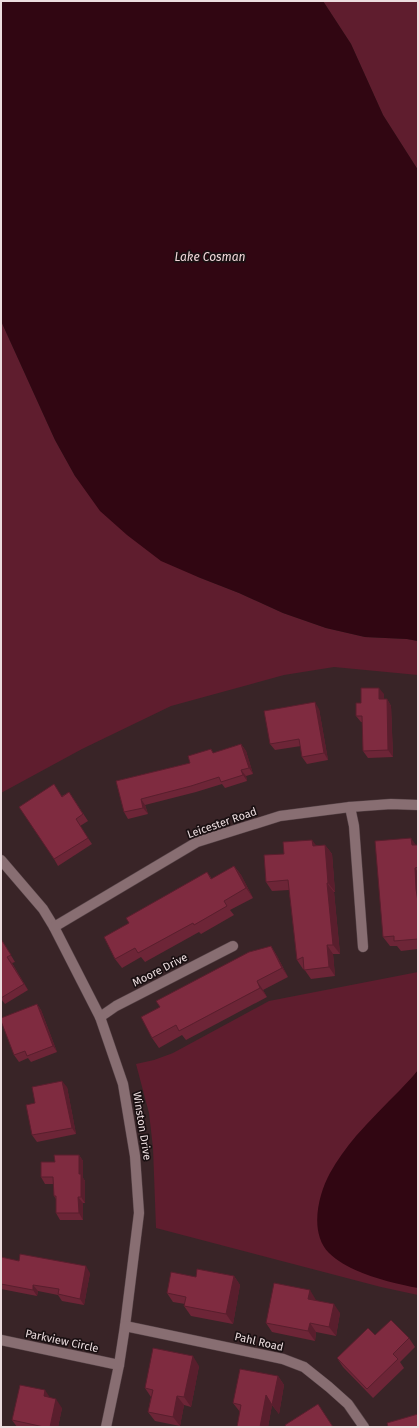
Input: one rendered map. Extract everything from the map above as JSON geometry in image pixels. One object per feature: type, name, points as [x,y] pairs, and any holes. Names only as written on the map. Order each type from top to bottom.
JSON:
[{"type":"street","name":"Leicester Road","points":[[54,927],[197,842],[280,816],[350,807],[391,804],[418,805]]},
{"type":"street","points":[[350,807],[354,826],[363,947]]},
{"type":"street","name":"Winston Drive","points":[[1,860],[43,909],[54,927],[100,1017],[123,1084],[136,1163],[139,1213],[119,1365],[106,1427]]},
{"type":"street","name":"Moore Drive","points":[[100,1017],[116,1006],[233,946]]},
{"type":"street","name":"Pahl Road","points":[[125,1326],[283,1359],[304,1368],[348,1404],[364,1427]]},
{"type":"street","name":"Parkview Circle","points":[[1,1340],[119,1365]]},
{"type":"shaded area","points":[[323,1],[418,1],[418,170],[383,115],[351,44]]},
{"type":"shaded area","points":[[1,321],[55,440],[75,476],[198,577],[239,593],[283,613],[326,628],[365,637],[418,641],[418,675],[334,667],[284,675],[171,706],[82,749],[1,793]]},
{"type":"shaded area","points":[[418,972],[418,1295],[381,1287],[156,1228],[153,1148],[149,1113],[136,1064],[154,1060],[173,1053],[269,1001]]},
{"type":"water","name":"Lake Cosman","points":[[1,1],[323,1],[351,44],[383,115],[418,170],[418,641],[365,637],[326,628],[283,613],[161,561],[127,535],[100,511],[75,476],[55,440],[1,321]]},
{"type":"water","points":[[418,1070],[418,1288],[359,1272],[337,1260],[323,1245],[317,1225],[319,1203],[322,1192],[336,1163],[356,1136]]},
{"type":"building","points":[[361,688],[379,688],[379,699],[387,699],[388,750],[363,751],[362,716],[356,716],[356,703],[361,703]]},
{"type":"building","points":[[315,702],[324,753],[302,757],[299,739],[270,744],[264,711]]},
{"type":"building","points":[[241,744],[249,768],[241,770],[243,775],[221,782],[219,777],[141,799],[143,808],[124,812],[116,781],[190,763],[188,756],[211,749],[213,753]]},
{"type":"building","points":[[54,784],[62,797],[69,792],[83,814],[76,819],[88,838],[54,859],[19,807]]},
{"type":"building","points":[[411,838],[412,845],[418,845],[418,867],[415,868],[418,902],[418,939],[394,941],[394,936],[383,937],[375,841]]},
{"type":"building","points":[[312,840],[313,846],[325,845],[333,945],[327,945],[329,967],[304,970],[303,957],[297,960],[288,880],[266,882],[264,855],[284,854],[283,842]]},
{"type":"building","points":[[234,866],[246,888],[224,901],[227,906],[194,925],[193,923],[138,953],[135,948],[115,959],[104,937],[129,923],[126,918],[207,872],[211,879]]},
{"type":"building","points":[[1,939],[11,955],[7,957],[24,984],[1,998]]},
{"type":"building","points":[[271,946],[282,968],[257,981],[260,988],[179,1031],[176,1025],[152,1038],[141,1017],[160,1007],[156,1001],[249,952]]},
{"type":"building","points":[[37,1004],[53,1046],[27,1056],[25,1051],[14,1055],[1,1018]]},
{"type":"building","points":[[62,1081],[72,1128],[32,1135],[26,1105],[35,1103],[32,1087]]},
{"type":"building","points":[[54,1155],[79,1155],[81,1197],[78,1197],[79,1213],[56,1213],[56,1196],[54,1196],[53,1177],[41,1177],[41,1162],[55,1162]]},
{"type":"building","points":[[20,1254],[86,1266],[80,1299],[58,1294],[59,1289],[33,1285],[33,1290],[1,1284],[1,1257],[19,1261]]},
{"type":"building","points":[[197,1269],[234,1276],[226,1314],[184,1306],[186,1297],[167,1293],[171,1272],[196,1277]]},
{"type":"building","points":[[274,1283],[310,1290],[308,1299],[334,1304],[329,1327],[310,1323],[308,1331],[266,1323]]},
{"type":"building","points":[[391,1320],[409,1338],[393,1354],[398,1359],[367,1389],[337,1358],[368,1328],[375,1335]]},
{"type":"building","points":[[153,1348],[193,1356],[184,1397],[177,1396],[173,1417],[148,1412],[153,1390],[145,1388]]},
{"type":"building","points":[[240,1369],[278,1376],[272,1405],[266,1395],[260,1427],[237,1427],[241,1405],[233,1403]]},
{"type":"building","points":[[20,1385],[45,1390],[44,1396],[56,1399],[50,1427],[12,1420]]},
{"type":"building","points":[[318,1404],[333,1427],[286,1427],[285,1425]]},
{"type":"building","points":[[418,1414],[418,1427],[388,1427],[387,1423]]}]
